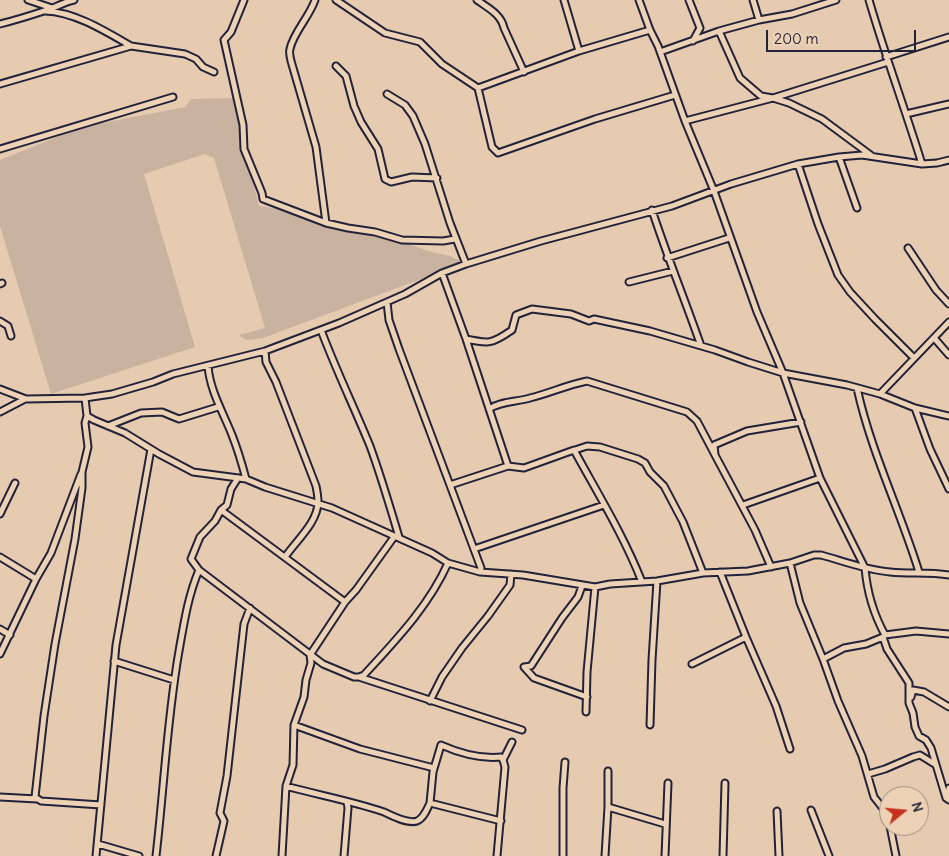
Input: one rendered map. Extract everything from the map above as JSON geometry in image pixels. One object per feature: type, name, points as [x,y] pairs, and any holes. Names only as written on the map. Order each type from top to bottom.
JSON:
[{"type":"street","points":[[28,0],[52,8]]},
{"type":"street","points":[[0,24],[45,11],[74,0]]},
{"type":"street","points":[[315,0],[299,31],[294,36],[290,47],[290,60],[316,147],[326,222]]},
{"type":"street","points":[[336,0],[385,33],[420,42],[442,64],[478,88],[492,148],[498,153],[595,119],[675,96]]},
{"type":"street","points":[[477,0],[498,15],[502,21],[524,72]]},
{"type":"street","points":[[564,0],[580,51]]},
{"type":"street","points":[[639,0],[660,52],[684,121],[714,191],[729,238],[757,312],[783,372],[820,478],[865,568],[874,616],[884,636],[887,649],[913,690],[909,703]]},
{"type":"street","points":[[689,0],[700,28],[693,41]]},
{"type":"street","points":[[753,0],[759,20]]},
{"type":"street","points":[[660,52],[718,31],[759,20],[792,14],[836,0]]},
{"type":"street","points":[[869,0],[922,164]]},
{"type":"street","points":[[242,1],[244,2],[232,32],[224,40],[243,125],[244,149],[263,199],[326,222],[375,232],[402,240],[443,242],[455,239]]},
{"type":"street","points":[[45,11],[55,11],[95,26],[132,46],[185,54],[196,59],[203,67],[214,72]]},
{"type":"street","points":[[478,88],[580,51],[650,30]]},
{"type":"street","points":[[718,31],[740,78],[761,96],[789,103],[822,119],[874,157]]},
{"type":"street","points":[[684,121],[773,98],[949,37]]},
{"type":"street","points":[[0,84],[132,46]]},
{"type":"street","points":[[336,66],[346,76],[354,106],[361,122],[378,149],[385,179],[391,182],[412,178],[437,178]]},
{"type":"street","points":[[387,94],[405,105],[413,116],[437,178],[455,239],[466,264]]},
{"type":"street","points":[[0,149],[173,98]]},
{"type":"street","points":[[906,114],[949,104]]},
{"type":"street","points":[[857,144],[862,155]]},
{"type":"street","points":[[0,389],[26,399],[85,398],[112,394],[173,374],[264,351],[321,330],[387,302],[442,273],[466,264],[541,241],[672,206],[798,164],[862,155],[922,164],[949,160]]},
{"type":"street","points":[[839,157],[857,208]]},
{"type":"street","points":[[798,164],[838,276],[850,292],[914,358]]},
{"type":"street","points":[[652,210],[701,346]]},
{"type":"street","points":[[668,258],[729,238]]},
{"type":"street","points":[[908,248],[936,290],[949,304]]},
{"type":"street","points":[[629,282],[673,271]]},
{"type":"street","points":[[442,273],[508,466]]},
{"type":"street","points":[[387,302],[389,320],[481,568],[480,572]]},
{"type":"street","points":[[466,339],[487,343],[502,337],[512,330],[516,315],[532,309],[571,314],[588,321],[594,319],[650,331],[783,372],[880,394],[915,408],[949,416]]},
{"type":"street","points":[[0,321],[8,326],[11,336]]},
{"type":"street","points":[[880,394],[935,339],[949,322]]},
{"type":"street","points":[[282,856],[286,786],[293,765],[294,725],[304,697],[311,663],[310,655],[345,602],[396,537],[386,491],[371,448],[354,406],[337,373],[321,330]]},
{"type":"street","points":[[935,339],[949,355]]},
{"type":"street","points":[[264,351],[266,362],[276,382],[316,486],[318,504],[315,515],[306,530],[285,557]]},
{"type":"street","points":[[208,366],[218,407],[231,434],[246,479]]},
{"type":"street","points":[[489,409],[495,405],[530,398],[587,381],[688,412],[697,421],[743,505],[771,567]]},
{"type":"street","points":[[857,388],[864,420],[919,572]]},
{"type":"street","points":[[0,654],[36,579],[51,553],[82,472],[88,447],[85,423],[87,416],[85,398]]},
{"type":"street","points":[[0,412],[26,399]]},
{"type":"street","points":[[108,426],[141,414],[162,412],[179,419],[218,407]]},
{"type":"street","points":[[915,408],[930,449],[949,489]]},
{"type":"street","points":[[87,416],[125,433],[193,472],[246,479],[318,504],[362,520],[432,553],[448,563],[480,572],[511,574],[594,587],[657,581],[703,573],[748,571],[821,555],[865,568],[889,572],[949,575]]},
{"type":"street","points":[[715,455],[714,446],[717,443],[747,431],[801,422]]},
{"type":"street","points":[[568,452],[587,446],[600,447],[638,459],[645,464],[664,486],[682,522],[703,573]]},
{"type":"street","points":[[96,856],[114,661],[151,449]]},
{"type":"street","points":[[450,485],[508,466],[524,468],[574,450],[627,546],[642,582]]},
{"type":"street","points":[[37,800],[35,791],[44,716],[55,644],[75,539],[82,488],[82,472]]},
{"type":"street","points":[[238,478],[231,489],[227,504],[200,537],[194,551],[191,559],[199,570],[322,664],[354,677],[359,677],[522,730]]},
{"type":"street","points":[[743,505],[820,478]]},
{"type":"street","points":[[0,514],[15,483]]},
{"type":"street","points":[[474,549],[604,505]]},
{"type":"street","points":[[221,510],[345,602]]},
{"type":"street","points":[[0,557],[36,579]]},
{"type":"street","points":[[359,677],[364,675],[392,644],[429,597],[448,563]]},
{"type":"street","points":[[790,563],[800,603],[868,774],[874,797],[879,803]]},
{"type":"street","points":[[156,856],[174,680],[184,617],[192,586],[199,570]]},
{"type":"street","points":[[720,572],[776,706],[790,749]]},
{"type":"street","points":[[430,701],[442,677],[457,655],[510,585],[511,574]]},
{"type":"street","points":[[650,725],[657,581]]},
{"type":"street","points":[[582,586],[578,597],[531,666],[524,667],[534,678],[587,697]]},
{"type":"street","points":[[586,712],[587,672],[594,587]]},
{"type":"street","points":[[216,856],[224,821],[220,813],[227,776],[244,624],[250,608]]},
{"type":"street","points":[[0,629],[10,635]]},
{"type":"street","points":[[823,659],[844,648],[866,644],[884,636],[916,631],[949,634]]},
{"type":"street","points":[[692,664],[746,637]]},
{"type":"street","points":[[114,661],[174,680]]},
{"type":"street","points":[[909,683],[909,703],[915,727],[919,736],[926,740],[931,748],[948,799]]},
{"type":"street","points":[[913,690],[924,692],[949,707]]},
{"type":"street","points":[[294,725],[360,749],[434,768]]},
{"type":"street","points":[[503,760],[512,742]]},
{"type":"street","points":[[286,786],[372,808],[404,820],[415,822],[426,812],[430,802],[434,768],[441,746],[460,753],[493,758],[501,757],[505,767],[497,856]]},
{"type":"street","points":[[868,774],[920,755],[937,765]]},
{"type":"street","points":[[563,856],[562,788],[565,762]]},
{"type":"street","points":[[605,856],[608,771]]},
{"type":"street","points":[[723,856],[725,782]]},
{"type":"street","points":[[665,856],[668,783]]},
{"type":"street","points":[[948,799],[949,788]]},
{"type":"street","points":[[0,797],[101,805]]},
{"type":"street","points":[[344,856],[347,802]]},
{"type":"street","points":[[430,802],[501,821]]},
{"type":"street","points":[[608,807],[665,824]]},
{"type":"street","points":[[811,810],[829,856]]},
{"type":"street","points":[[777,811],[779,856]]},
{"type":"street","points":[[892,836],[896,856]]},
{"type":"street","points":[[98,844],[140,856]]},
{"type":"shaded area","points":[[233,98],[259,206],[288,210],[354,233],[392,238],[428,251],[450,256],[464,263],[263,338],[246,340],[239,335],[265,328],[214,158],[205,154],[144,174],[195,347],[51,394],[0,226],[0,160],[82,127],[185,107],[191,99]]}]
